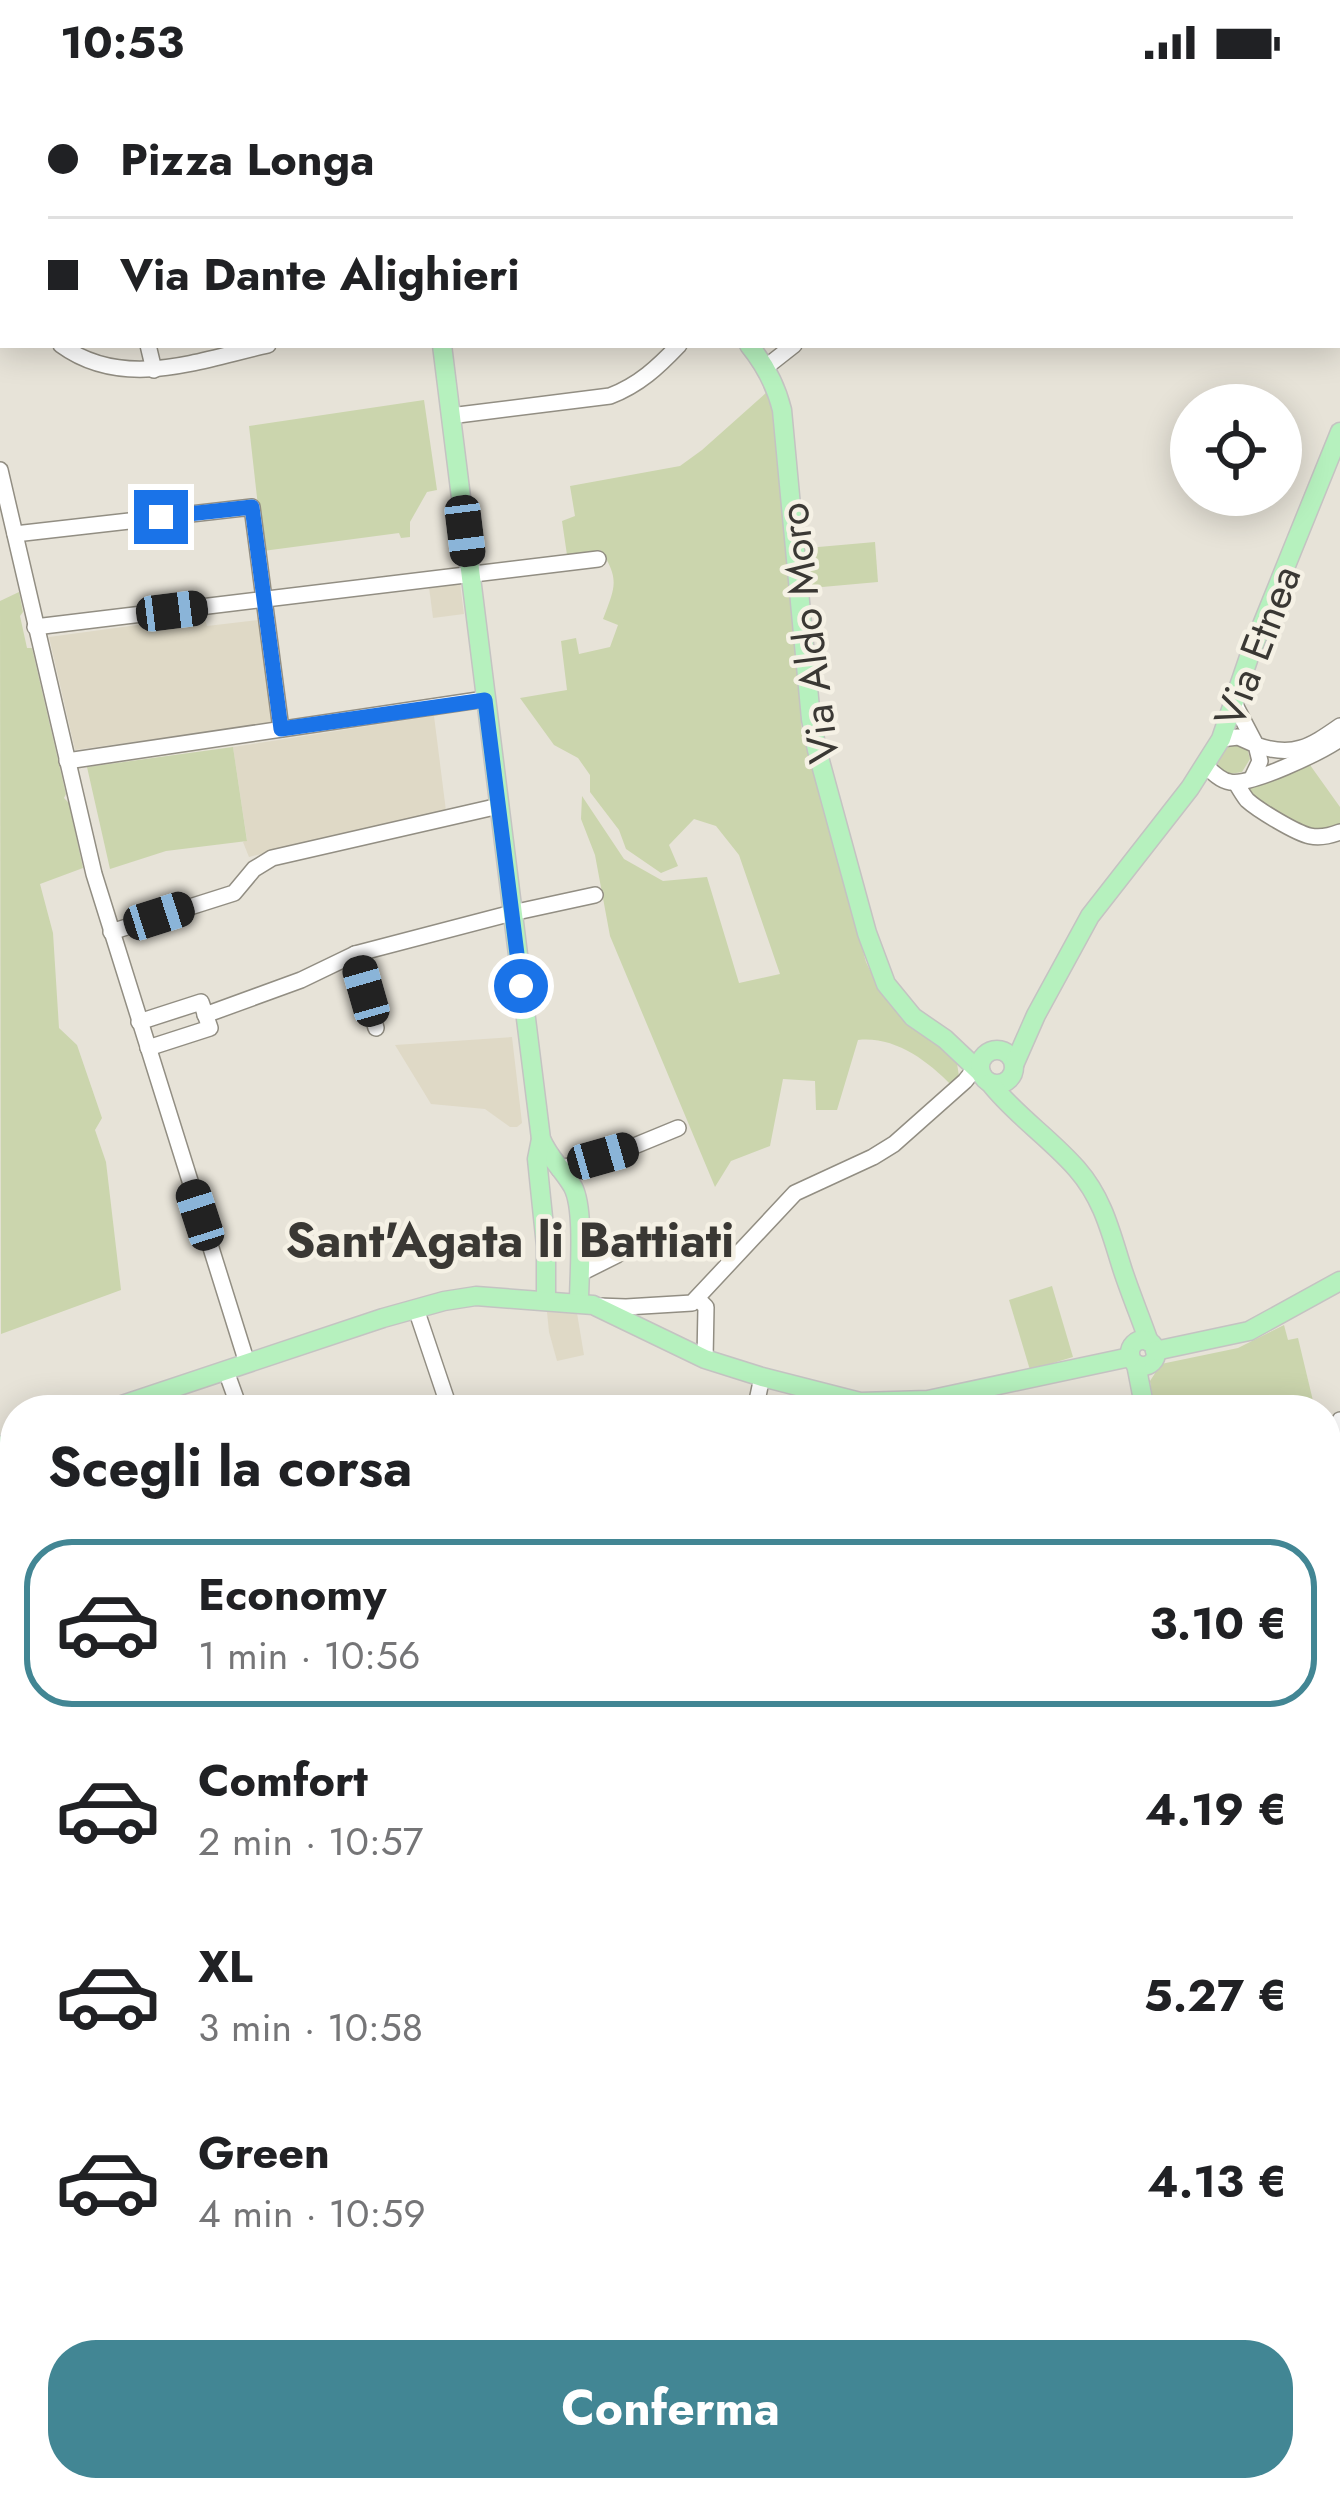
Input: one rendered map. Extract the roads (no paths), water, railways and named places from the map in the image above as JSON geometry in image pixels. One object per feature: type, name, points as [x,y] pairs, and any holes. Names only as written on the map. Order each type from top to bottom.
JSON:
[{"type":"main road","points":[[442,348],[541,1139],[550,1167],[546,1300]]},
{"type":"main road","name":"Via Aldo Moro","points":[[751,348],[778,392],[786,431],[817,750],[877,967],[913,1017],[952,1046]]},
{"type":"main road","name":"Via Etnea","points":[[989,1068],[1036,1015],[1090,916],[1190,788],[1221,739],[1340,432]]},
{"type":"main road","points":[[952,1046],[989,1068],[1003,1100],[1079,1171],[1098,1198],[1124,1273],[1142,1354],[1144,1395]]},
{"type":"main road","points":[[550,1167],[573,1187],[578,1204],[579,1274],[586,1304]]},
{"type":"main road","points":[[951,1395],[1224,1339],[1249,1331],[1340,1281]]},
{"type":"main road","points":[[153,1395],[416,1309],[476,1296],[586,1304],[705,1359],[827,1395]]},
{"type":"street","points":[[65,348],[108,367],[154,370],[254,348]]},
{"type":"street","points":[[149,348],[154,370]]},
{"type":"street","points":[[450,416],[610,396],[647,376],[676,348]]},
{"type":"street","points":[[766,367],[790,348]]},
{"type":"street","points":[[0,470],[94,877],[247,1363]]},
{"type":"street","points":[[15,534],[252,507],[281,729]]},
{"type":"street","points":[[35,627],[598,560]]},
{"type":"street","points":[[67,761],[485,700]]},
{"type":"street","points":[[1234,703],[1260,761],[1244,780],[1244,798],[1301,833],[1313,837],[1340,832]]},
{"type":"street","points":[[1221,739],[1238,736],[1256,746],[1293,752],[1340,726]]},
{"type":"street","points":[[1206,766],[1223,780],[1244,780],[1310,757],[1340,739]]},
{"type":"street","points":[[111,932],[233,893],[254,869],[272,858],[499,806]]},
{"type":"street","points":[[209,1014],[282,988],[355,954],[595,895]]},
{"type":"street","points":[[355,954],[376,1028]]},
{"type":"street","points":[[139,1022],[201,1002],[209,1014],[209,1028],[148,1048]]},
{"type":"street","points":[[695,1301],[795,1193],[894,1144],[989,1068],[952,1046]]},
{"type":"street","points":[[550,1167],[627,1149],[678,1128]]},
{"type":"street","points":[[579,1274],[617,1255]]},
{"type":"street","points":[[586,1304],[626,1307],[695,1301],[706,1306],[705,1359]]},
{"type":"street","points":[[416,1309],[445,1395]]},
{"type":"street","points":[[226,1371],[234,1395]]},
{"type":"street","points":[[758,1395],[762,1377]]},
{"type":"district","name":"Sant'Agata li Battiati","points":[[510,1240]]}]
